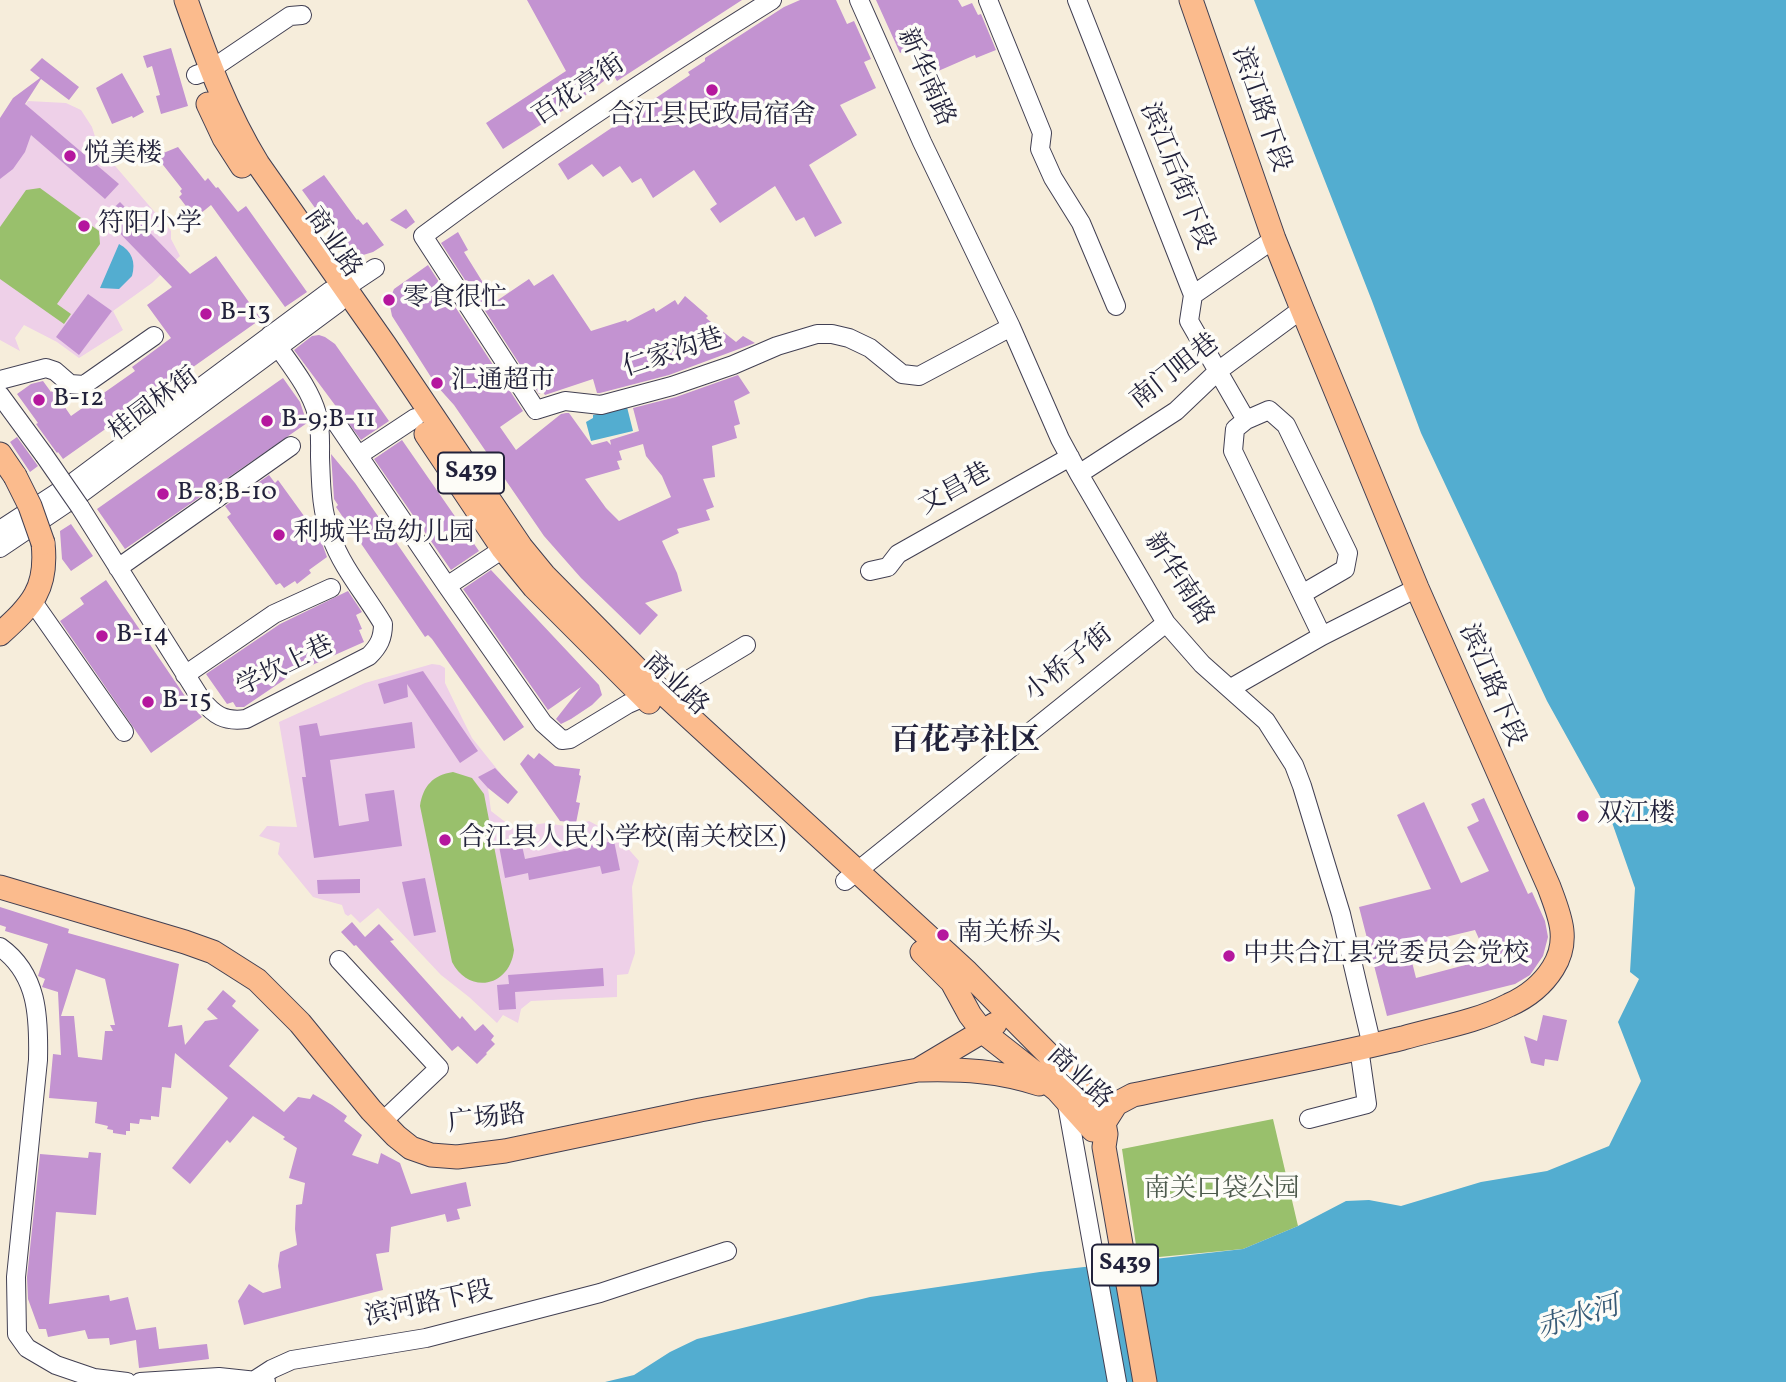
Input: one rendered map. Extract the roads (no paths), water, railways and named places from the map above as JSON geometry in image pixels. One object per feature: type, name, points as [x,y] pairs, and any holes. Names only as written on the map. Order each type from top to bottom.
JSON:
[{"type":"main road","name":"商业路","points":[[171,0],[219,109],[224,138],[245,172],[338,294],[522,547],[654,696]]},
{"type":"main road","name":"商业路","points":[[186,0],[203,73]]},
{"type":"main road","name":"滨江路下段","points":[[1191,0],[1274,239],[1302,309],[1417,588],[1562,921],[1563,938],[1553,969],[1523,998],[1470,1020],[1365,1047]]},
{"type":"main road","name":"商业路","points":[[338,294],[415,418],[503,549],[534,587],[850,876],[947,975],[970,1016],[983,1032],[1064,1088],[1104,1123],[1104,1147]]},
{"type":"main road","points":[[0,454],[30,506],[43,543],[44,569],[33,601],[22,615],[0,634]]},
{"type":"main road","name":"商业路","points":[[850,876],[967,972],[1009,1015],[1104,1147]]},
{"type":"main road","name":"广场路","points":[[0,887],[185,942],[213,952],[237,966],[257,980],[300,1023],[382,1122],[411,1148],[430,1155],[457,1157],[505,1151],[700,1110],[918,1070],[1009,1015]]},
{"type":"main road","points":[[1104,1123],[1120,1100],[1142,1093],[1365,1047]]},
{"type":"main road","points":[[918,1070],[963,1069],[997,1073],[1064,1088],[1088,1086],[1102,1091],[1142,1093]]},
{"type":"main road","name":"S439","points":[[1104,1147],[1145,1382]]},
{"type":"street","name":"百花亭街","points":[[422,236],[523,162],[623,94],[772,0]]},
{"type":"street","name":"新华南路","points":[[859,0],[922,142],[1079,474],[1166,623],[1181,643],[1253,708],[1276,735],[1294,765],[1341,914],[1365,1047],[1367,1104],[1309,1119]]},
{"type":"street","points":[[988,0],[1042,132],[1040,149],[1053,178],[1081,223],[1116,306]]},
{"type":"street","name":"滨江后街下段","points":[[1077,0],[1193,295],[1189,321],[1247,421]]},
{"type":"street","points":[[203,73],[290,16],[302,15]]},
{"type":"street","name":"仁家沟巷","points":[[422,236],[536,410],[565,401],[601,405],[671,386],[733,365],[777,346],[817,334],[849,338],[870,348],[902,374],[919,376],[1011,327]]},
{"type":"street","points":[[1193,295],[1274,239]]},
{"type":"street","points":[[338,294],[375,268]]},
{"type":"street","name":"桂园林街","points":[[0,530],[75,481],[338,294]]},
{"type":"street","name":"南门咀巷","points":[[1079,474],[1176,411],[1218,372],[1302,309]]},
{"type":"street","points":[[0,380],[46,368],[55,371],[69,384],[84,385],[154,336]]},
{"type":"street","name":"桂园林街","points":[[0,548],[83,492],[274,341]]},
{"type":"street","name":"学坎上巷","points":[[0,395],[80,507],[201,699],[218,717],[246,719],[369,656],[377,648],[383,634],[383,624],[341,559],[331,537],[321,490],[317,412],[298,376],[274,341]]},
{"type":"street","points":[[1302,594],[1345,569],[1349,553],[1286,425],[1269,410],[1236,429],[1233,451],[1322,636]]},
{"type":"street","points":[[359,455],[415,418]]},
{"type":"street","points":[[335,421],[543,723],[562,740],[570,739],[654,696],[746,645]]},
{"type":"street","points":[[118,568],[291,446]]},
{"type":"street","name":"文昌巷","points":[[870,571],[887,567],[898,554],[1070,457]]},
{"type":"street","points":[[447,586],[503,549]]},
{"type":"street","points":[[186,675],[274,614],[331,588]]},
{"type":"street","points":[[1231,688],[1322,636],[1417,588]]},
{"type":"street","points":[[33,601],[124,732]]},
{"type":"street","name":"小桥子街","points":[[850,876],[1166,623]]},
{"type":"street","points":[[0,947],[25,973],[37,1009],[38,1060],[16,1276],[17,1334],[27,1348],[57,1364],[94,1378],[127,1382]]},
{"type":"street","points":[[340,960],[439,1068],[382,1122]]},
{"type":"street","points":[[1064,1088],[1117,1382]]},
{"type":"street","name":"滨河路下段","points":[[140,1382],[219,1377],[261,1381],[272,1369],[292,1360],[426,1338],[600,1293],[727,1251]]},
{"type":"water","name":"赤水河","points":[[1254,0],[1786,0],[1786,1382],[605,1382],[634,1375],[670,1352],[697,1339],[870,1297],[1040,1272],[1243,1249],[1298,1226],[1346,1201],[1369,1200],[1401,1206],[1481,1182],[1547,1171],[1609,1146],[1641,1081],[1618,1022],[1639,979],[1630,972],[1635,888],[1608,811],[1547,701],[1421,433]]},
{"type":"water","points":[[119,244],[132,257],[132,276],[119,289],[100,288]]},
{"type":"water","points":[[627,407],[633,431],[591,441],[586,422],[593,418],[593,415]]},
{"type":"place","name":"合江县民政局宿舍","points":[[712,90]]},
{"type":"place","name":"悦美楼","points":[[70,156]]},
{"type":"place","name":"符阳小学","points":[[84,226]]},
{"type":"place","name":"零食很忙","points":[[389,300]]},
{"type":"place","name":"B-13","points":[[206,314]]},
{"type":"place","name":"汇通超市","points":[[437,383]]},
{"type":"place","name":"B-12","points":[[39,400]]},
{"type":"place","name":"B-9;B-11","points":[[267,421]]},
{"type":"place","name":"B-8;B-10","points":[[163,494]]},
{"type":"place","name":"利城半岛幼儿园","points":[[279,535]]},
{"type":"place","name":"B-14","points":[[102,636]]},
{"type":"place","name":"B-15","points":[[148,702]]},
{"type":"place","name":"双江楼","points":[[1583,816]]},
{"type":"place","name":"合江县人民小学校(南关校区)","points":[[445,840]]},
{"type":"place","name":"南关桥头","points":[[943,935]]},
{"type":"place","name":"中共合江县党委员会党校","points":[[1229,956]]},
{"type":"district","name":"百花亭社区","points":[[965,743]]},
{"type":"park label","name":"南关口袋公园","points":[[1222,1191]]}]
